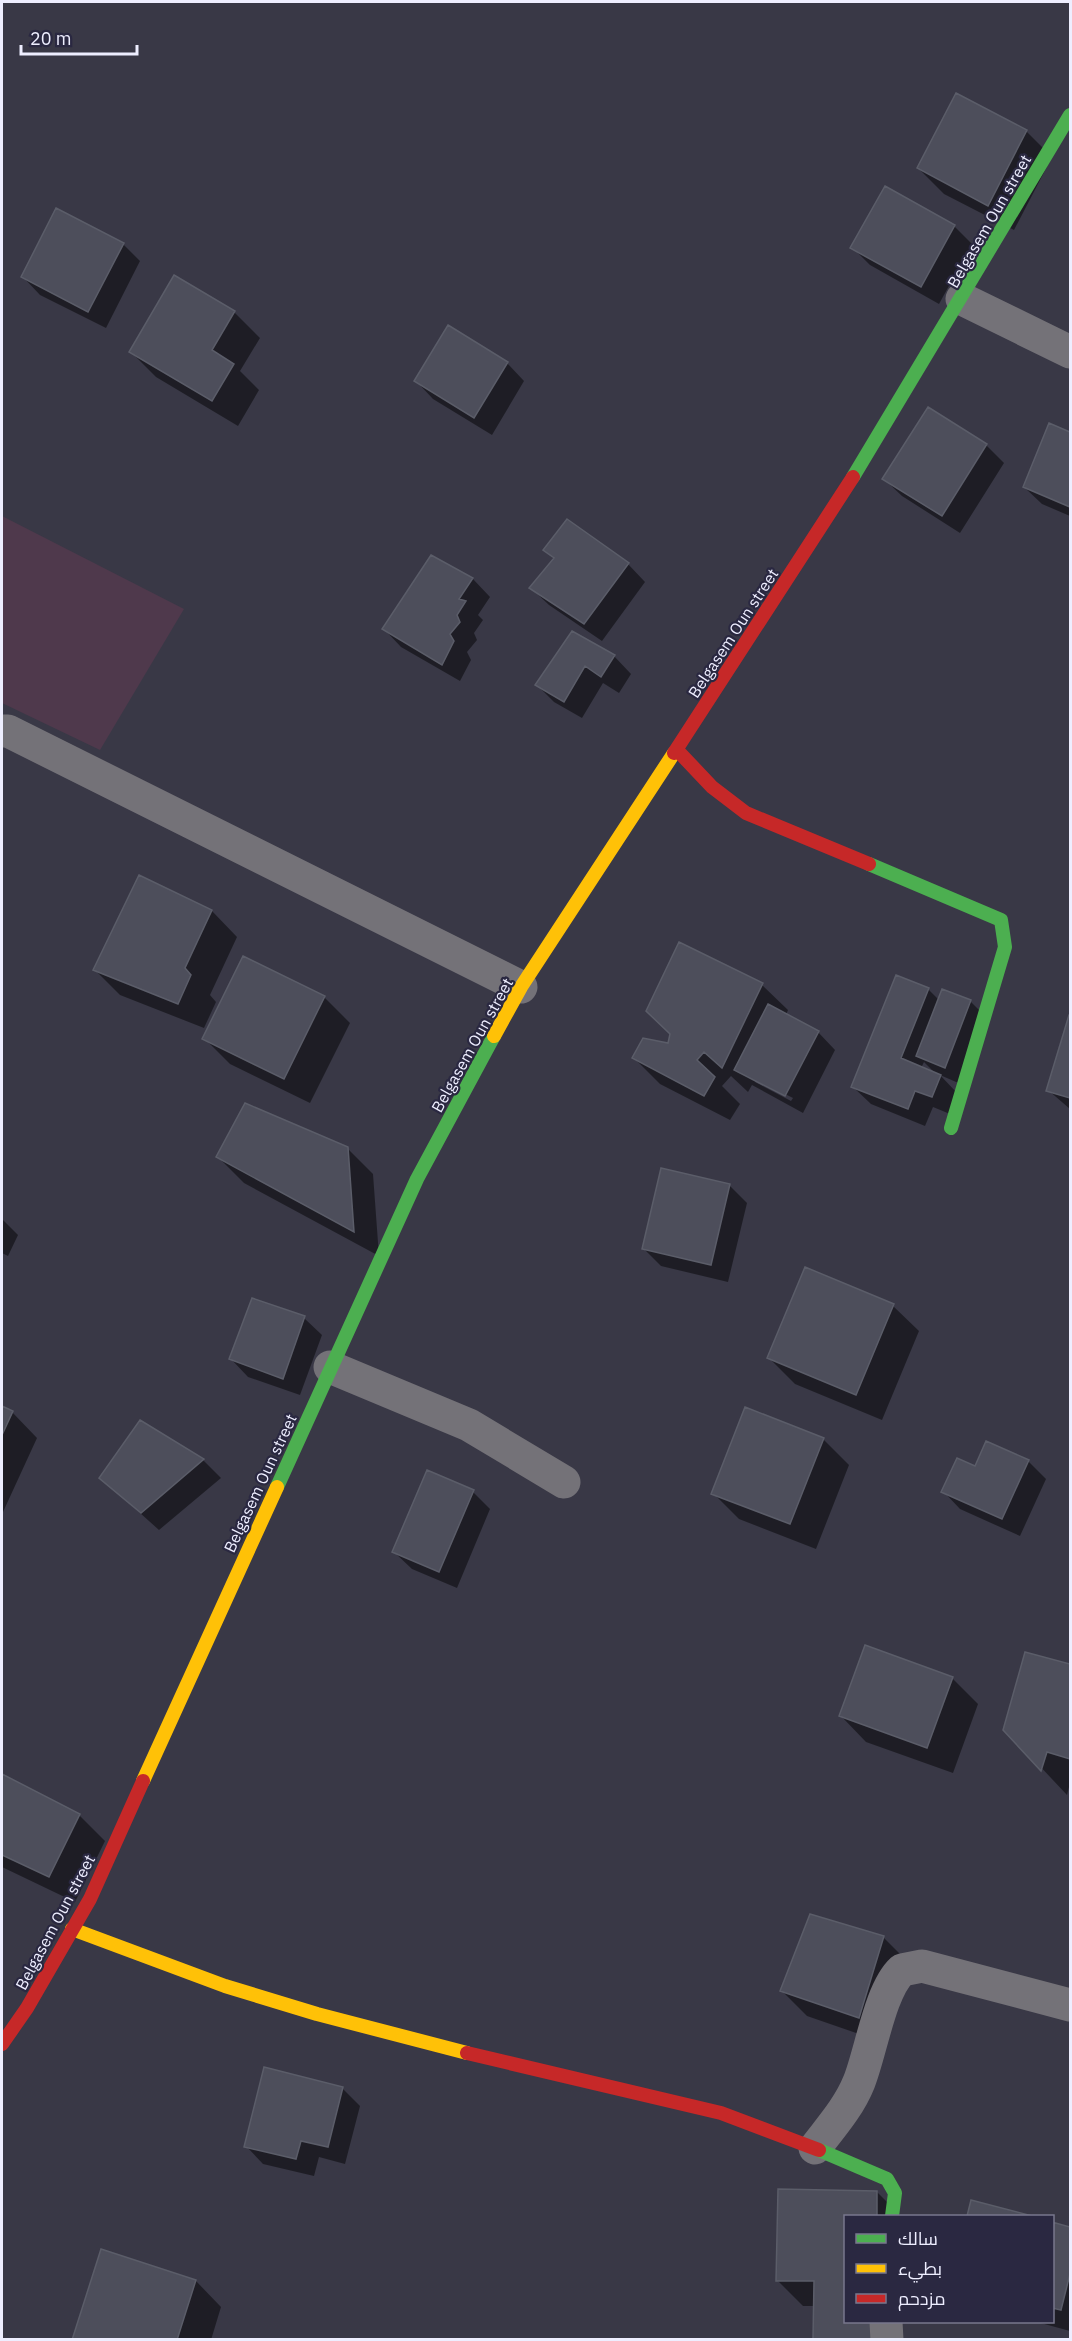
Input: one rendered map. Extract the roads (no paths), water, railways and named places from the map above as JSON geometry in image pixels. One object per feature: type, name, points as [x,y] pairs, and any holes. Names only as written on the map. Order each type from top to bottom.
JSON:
[{"type":"street","name":"Belgasem Oun street","points":[[2,2044],[27,2008],[90,1899],[417,1179],[521,987],[842,495],[1071,115]]},
{"type":"street","points":[[962,299],[1071,352]]},
{"type":"street","points":[[2,731],[8,731],[521,987]]},
{"type":"street","points":[[677,750],[712,787],[746,813],[1001,920],[1005,947],[951,1128]]},
{"type":"street","points":[[330,1367],[469,1425],[564,1482]]},
{"type":"street","points":[[72,1929],[225,1986],[317,2014],[457,2051],[721,2113],[815,2148],[887,2180],[895,2193],[892,2215]]},
{"type":"street","points":[[815,2148],[840,2115],[857,2085],[889,1987],[902,1970],[922,1966],[1071,2005]]},
{"type":"street","points":[[886,2323],[886,2340]]}]
